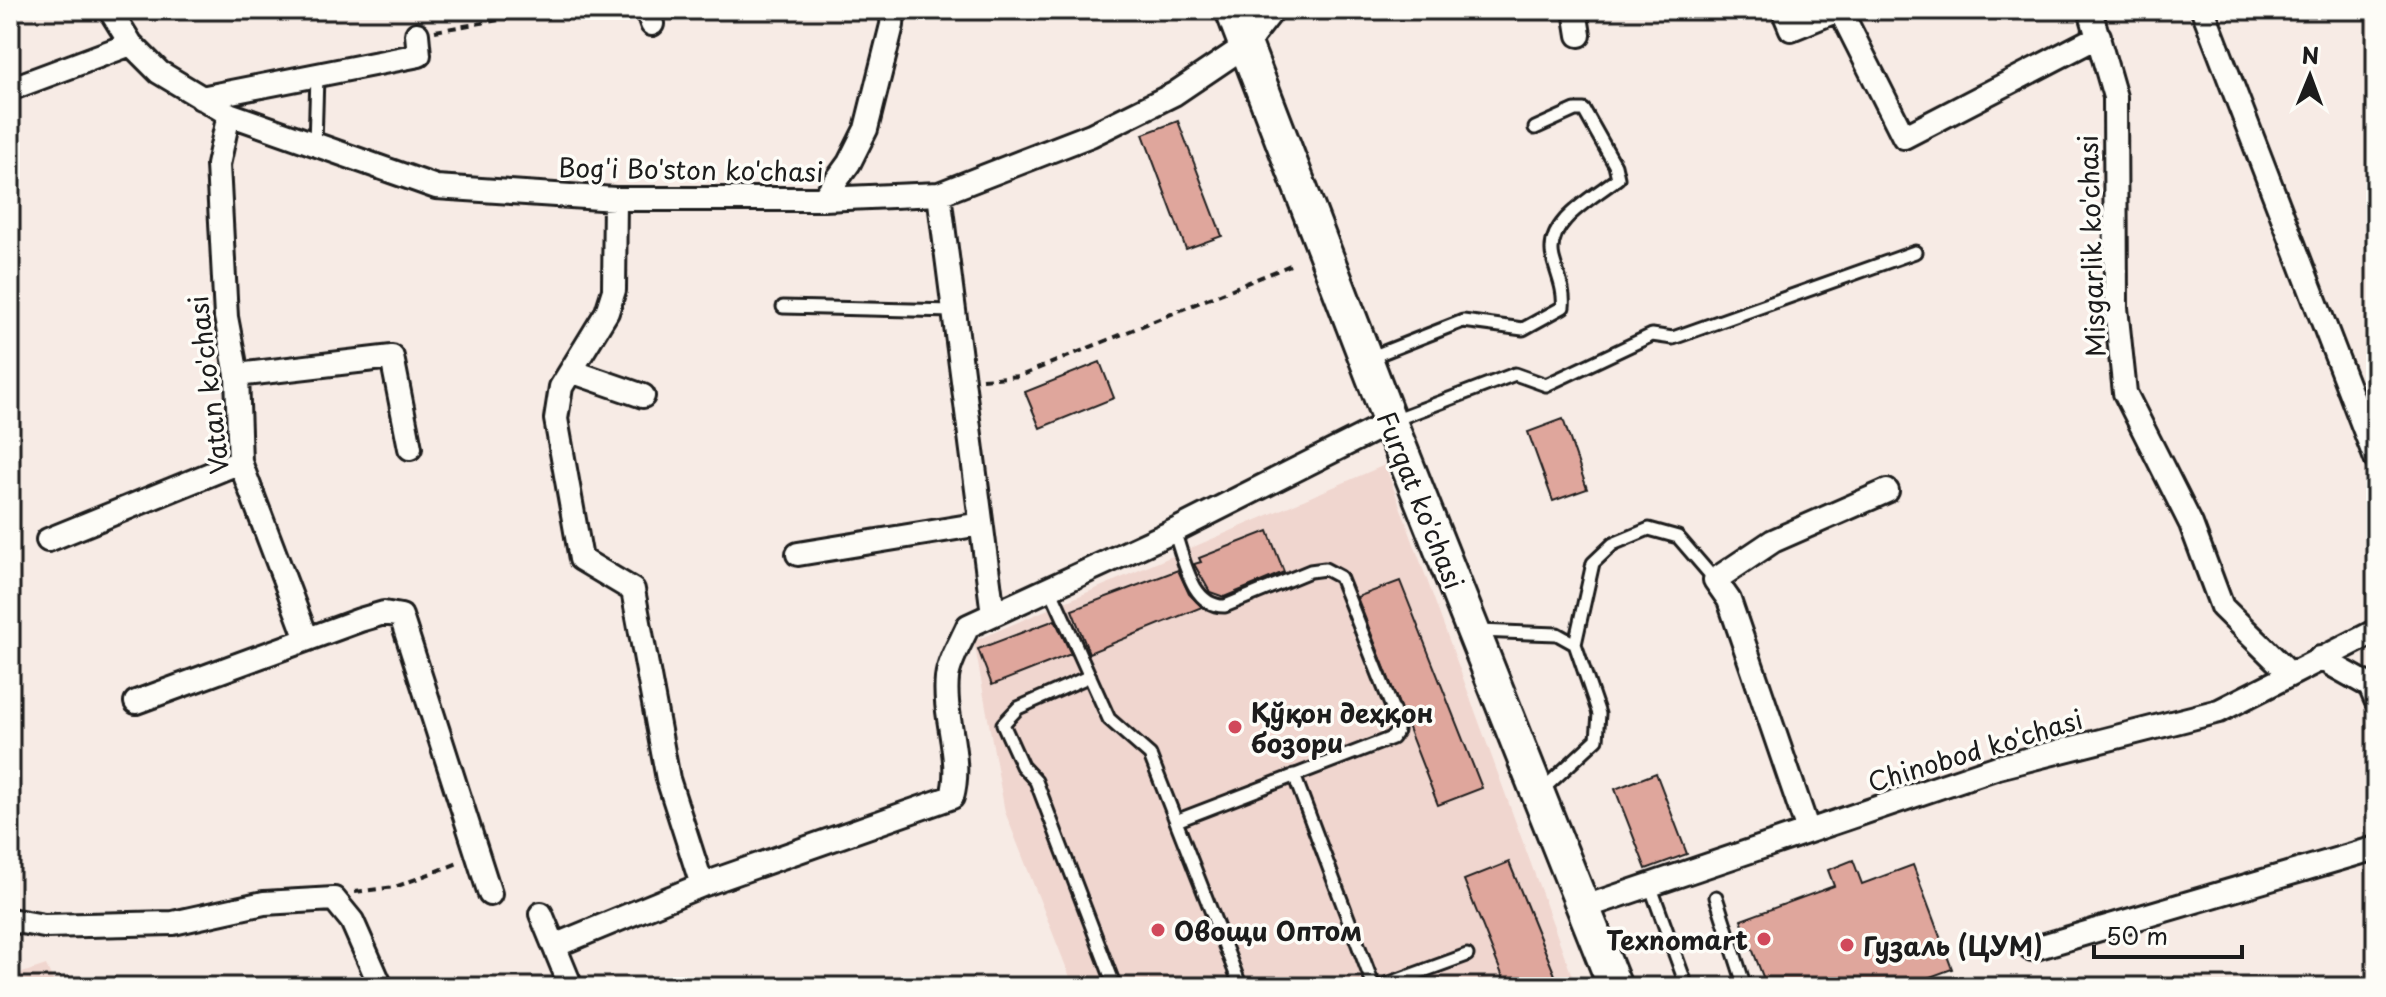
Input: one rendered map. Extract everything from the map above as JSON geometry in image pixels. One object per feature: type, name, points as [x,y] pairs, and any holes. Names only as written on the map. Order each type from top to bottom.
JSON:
[{"type":"main road","name":"Furqat ko'chasi","points":[[1232,10],[1365,359],[1615,987]]},
{"type":"street","name":"Bog'i Bo'ston ko'chasi","points":[[110,10],[131,44],[159,72],[229,114],[436,187],[615,199],[823,199],[939,194],[1091,135],[1174,94],[1245,46],[1273,10]]},
{"type":"street","points":[[823,199],[849,163],[866,129],[893,10]]},
{"type":"street","points":[[1575,10],[1579,35]]},
{"type":"street","points":[[1783,10],[1791,29],[1839,10],[1904,137],[2099,36]]},
{"type":"street","name":"Misgarlik ko'chasi","points":[[2090,10],[2115,97],[2116,308],[2125,393],[2191,524],[2222,607],[2290,674]]},
{"type":"street","points":[[2203,10],[2376,459]]},
{"type":"street","points":[[201,98],[419,55],[417,34]]},
{"type":"street","points":[[10,89],[131,44]]},
{"type":"street","name":"Vatan ko'chasi","points":[[229,114],[218,165],[226,317],[237,375],[240,462],[307,639]]},
{"type":"street","points":[[939,194],[993,614]]},
{"type":"street","points":[[615,199],[614,290],[607,312],[561,387],[556,419],[581,559],[633,590],[668,779],[702,885]]},
{"type":"street","points":[[237,375],[392,357],[410,448]]},
{"type":"street","points":[[571,371],[643,396]]},
{"type":"street","points":[[554,946],[702,885],[952,797],[958,775],[948,711],[947,676],[968,626],[1174,531],[1390,422]]},
{"type":"street","points":[[48,540],[240,462]]},
{"type":"street","points":[[1808,831],[1729,600],[1715,580],[1773,541],[1887,491]]},
{"type":"street","points":[[798,554],[981,524]]},
{"type":"street","points":[[136,702],[384,613],[401,616],[490,894]]},
{"type":"street","name":"Chinobod ko'chasi","points":[[1582,908],[1998,767],[2219,711],[2376,631]]},
{"type":"street","points":[[2320,658],[2370,686],[2376,700]]},
{"type":"street","points":[[2032,949],[2376,848]]},
{"type":"street","points":[[10,920],[44,926],[173,923],[264,903],[334,899],[352,921],[381,987]]},
{"type":"street","points":[[541,914],[571,987]]},
{"type":"lane","points":[[315,145],[317,75]]},
{"type":"lane","points":[[1365,359],[1463,321],[1523,329],[1563,307],[1564,297],[1551,253],[1557,227],[1618,178],[1615,165],[1584,110],[1575,110],[1535,128]]},
{"type":"lane","points":[[1390,422],[1515,374],[1546,385],[1652,335],[1673,338],[1915,252]]},
{"type":"lane","points":[[783,307],[954,311]]},
{"type":"lane","points":[[1538,795],[1597,739],[1599,714],[1575,644],[1593,563],[1613,544],[1649,529],[1678,537],[1715,580]]},
{"type":"lane","points":[[1174,531],[1199,597],[1212,607],[1225,606],[1310,571],[1325,569],[1340,577],[1397,720],[1397,731],[1392,738],[1176,821]]},
{"type":"lane","points":[[1050,588],[1109,719],[1150,755],[1241,987]]},
{"type":"lane","points":[[1474,631],[1557,634],[1575,644]]},
{"type":"lane","points":[[1090,676],[1018,708],[1003,724],[1022,766],[1036,781],[1115,987]]},
{"type":"lane","points":[[1294,775],[1376,987],[1467,955]]},
{"type":"lane","points":[[1650,885],[1687,987]]},
{"type":"lane","points":[[1716,897],[1745,987]]},
{"type":"path","points":[[417,34],[499,20],[498,10]]},
{"type":"path","points":[[963,380],[1020,376],[1293,264]]},
{"type":"path","points":[[334,899],[354,892],[395,887],[478,855]]},
{"type":"shaded area","name":"Қўқон деҳқон бозори","points":[[1385,465],[1576,987],[1074,987],[1005,812],[974,641]]},
{"type":"shaded area","points":[[46,965],[55,985],[76,981],[79,987],[10,987],[10,977]]},
{"type":"building","points":[[1178,121],[1222,236],[1186,249],[1143,134]]},
{"type":"building","points":[[1100,362],[1114,398],[1040,428],[1025,392]]},
{"type":"building","points":[[1563,419],[1587,489],[1553,501],[1528,432]]},
{"type":"building","points":[[1268,531],[1284,572],[1224,597],[1210,592],[1194,564],[1201,562],[1199,558]]},
{"type":"building","points":[[1178,570],[1189,594],[1202,607],[1089,653],[1072,610]]},
{"type":"building","points":[[1400,581],[1482,788],[1438,805],[1357,597]]},
{"type":"building","points":[[1055,620],[1071,654],[992,685],[978,649]]},
{"type":"building","points":[[1656,773],[1687,854],[1646,869],[1615,789]]},
{"type":"building","name":"Гузаль (ЦУМ)","points":[[1853,860],[1862,884],[1913,865],[1952,969],[1903,987],[1767,987],[1741,920],[1834,886],[1828,870]]},
{"type":"building","points":[[1509,862],[1557,980],[1540,987],[1507,987],[1464,880]]},
{"type":"place","name":"Қўқон деҳқон бозори","points":[[1235,727]]},
{"type":"place","name":"Овощи Оптом","points":[[1158,930]]},
{"type":"place","name":"Texnomart","points":[[1764,939]]},
{"type":"place","name":"Гузаль (ЦУМ)","points":[[1847,945]]}]
